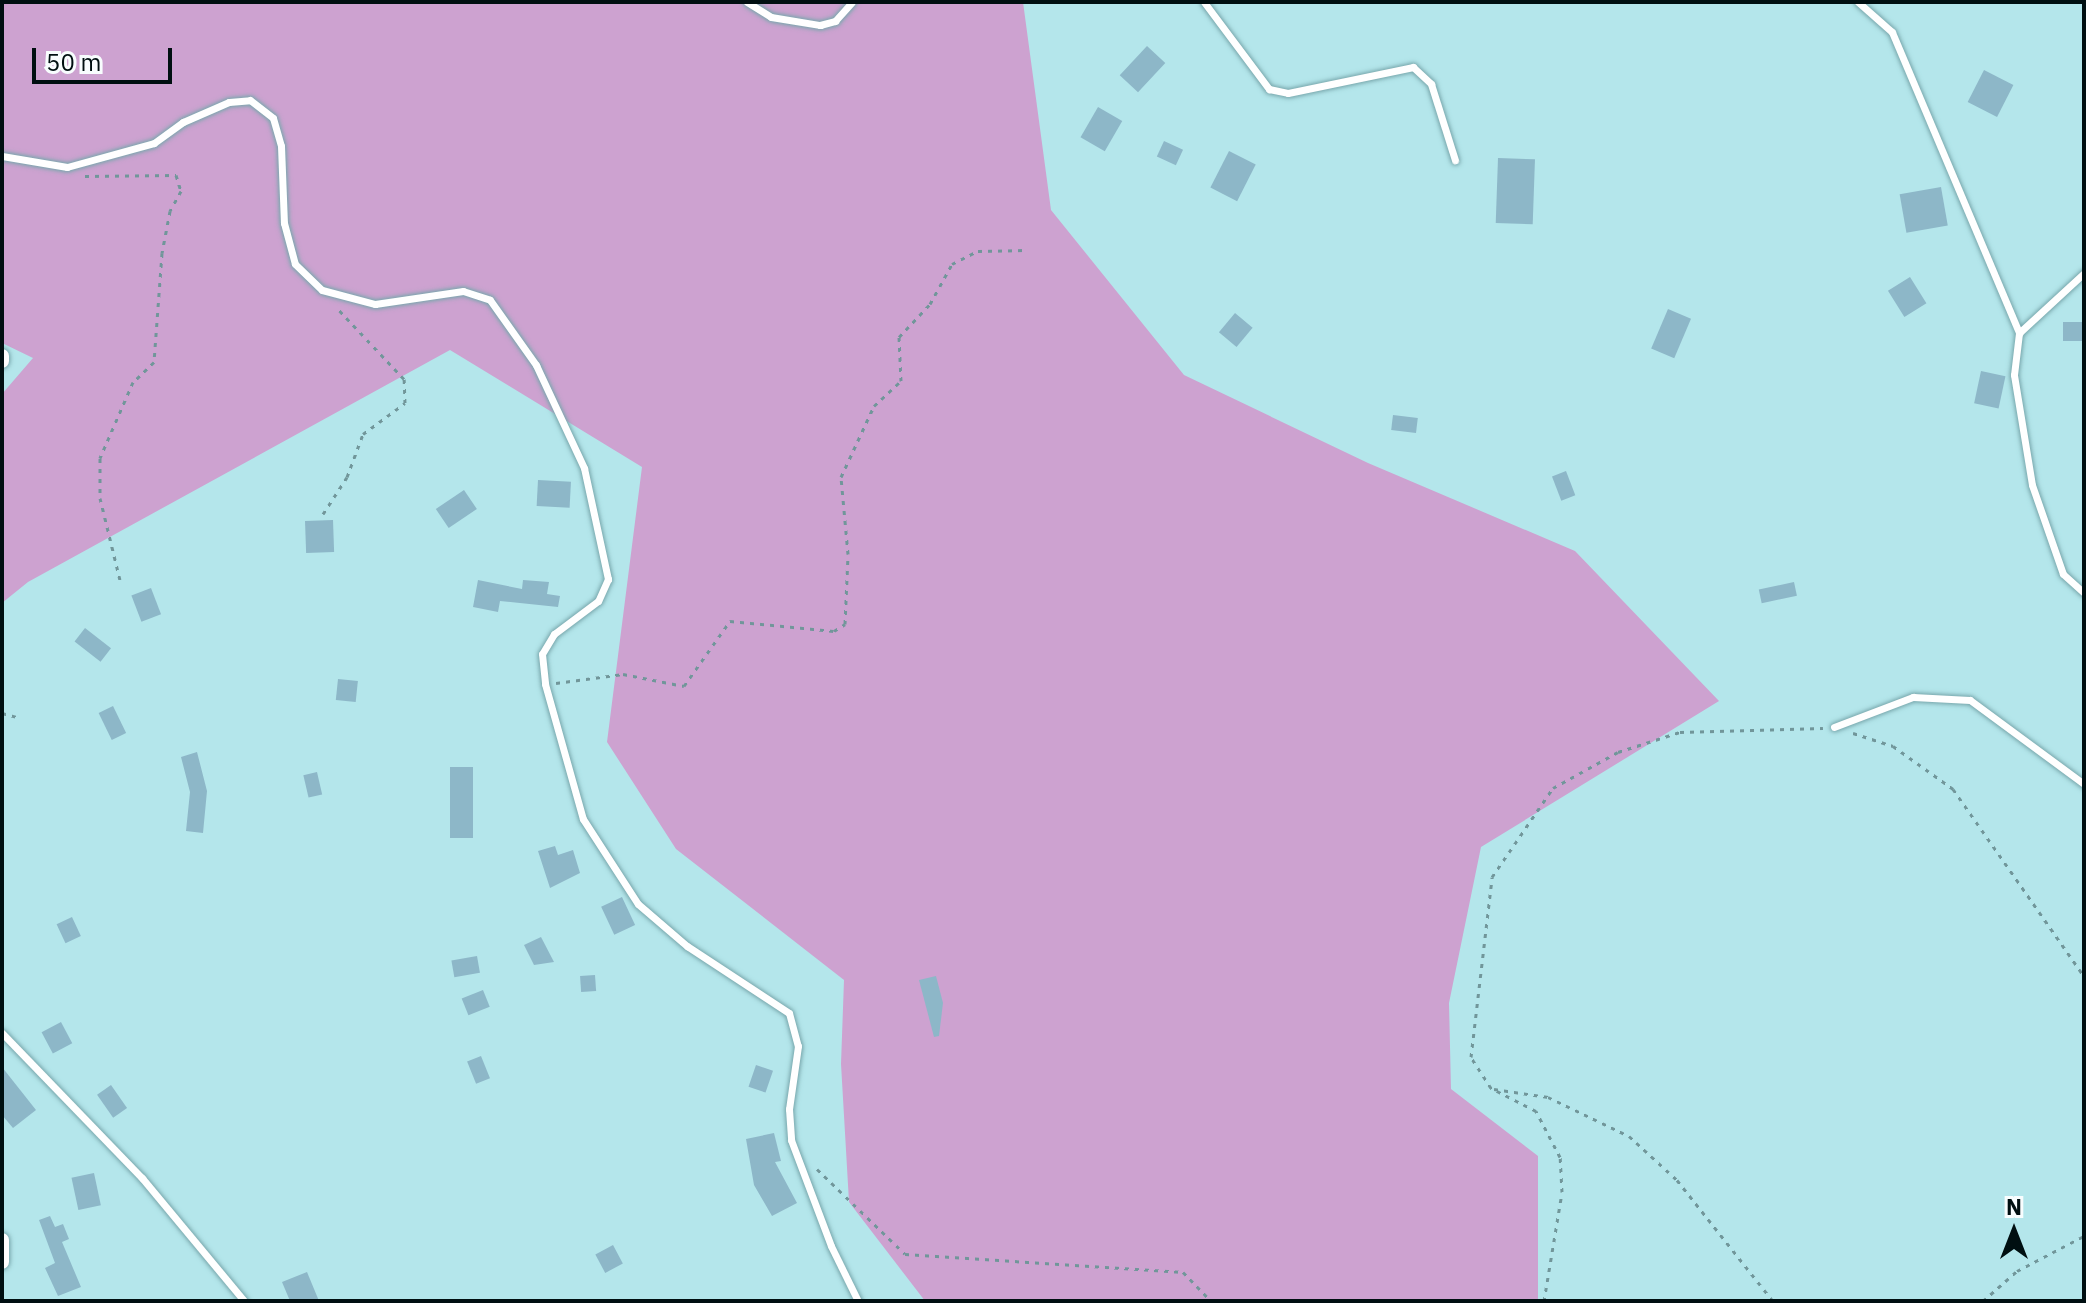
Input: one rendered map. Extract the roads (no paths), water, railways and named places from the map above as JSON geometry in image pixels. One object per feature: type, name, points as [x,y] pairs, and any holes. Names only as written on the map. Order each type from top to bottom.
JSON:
[{"type":"street","points":[[2,1240],[2,1262]]},
{"type":"lane","points":[[747,2],[771,17],[820,25],[835,21],[852,2]]},
{"type":"lane","points":[[1204,2],[1269,89],[1288,93],[1413,67],[1431,84],[1455,160]]},
{"type":"lane","points":[[1858,2],[1892,32],[2019,333],[2014,375],[2032,485],[2063,574],[2084,593]]},
{"type":"lane","points":[[2,156],[67,167],[154,143],[206,112],[250,100],[273,118],[281,146],[284,223],[295,264],[322,290],[375,304],[463,291],[490,300],[536,365],[584,468],[608,579],[598,601],[554,634],[542,654],[545,684],[583,819],[638,904],[687,946],[789,1013],[798,1046],[789,1109],[791,1140],[831,1246],[858,1301]]},
{"type":"lane","points":[[2019,333],[2084,273]]},
{"type":"lane","points":[[1834,727],[1913,697],[1970,700],[2084,784]]},
{"type":"lane","points":[[2,1033],[142,1178],[244,1301]]}]
